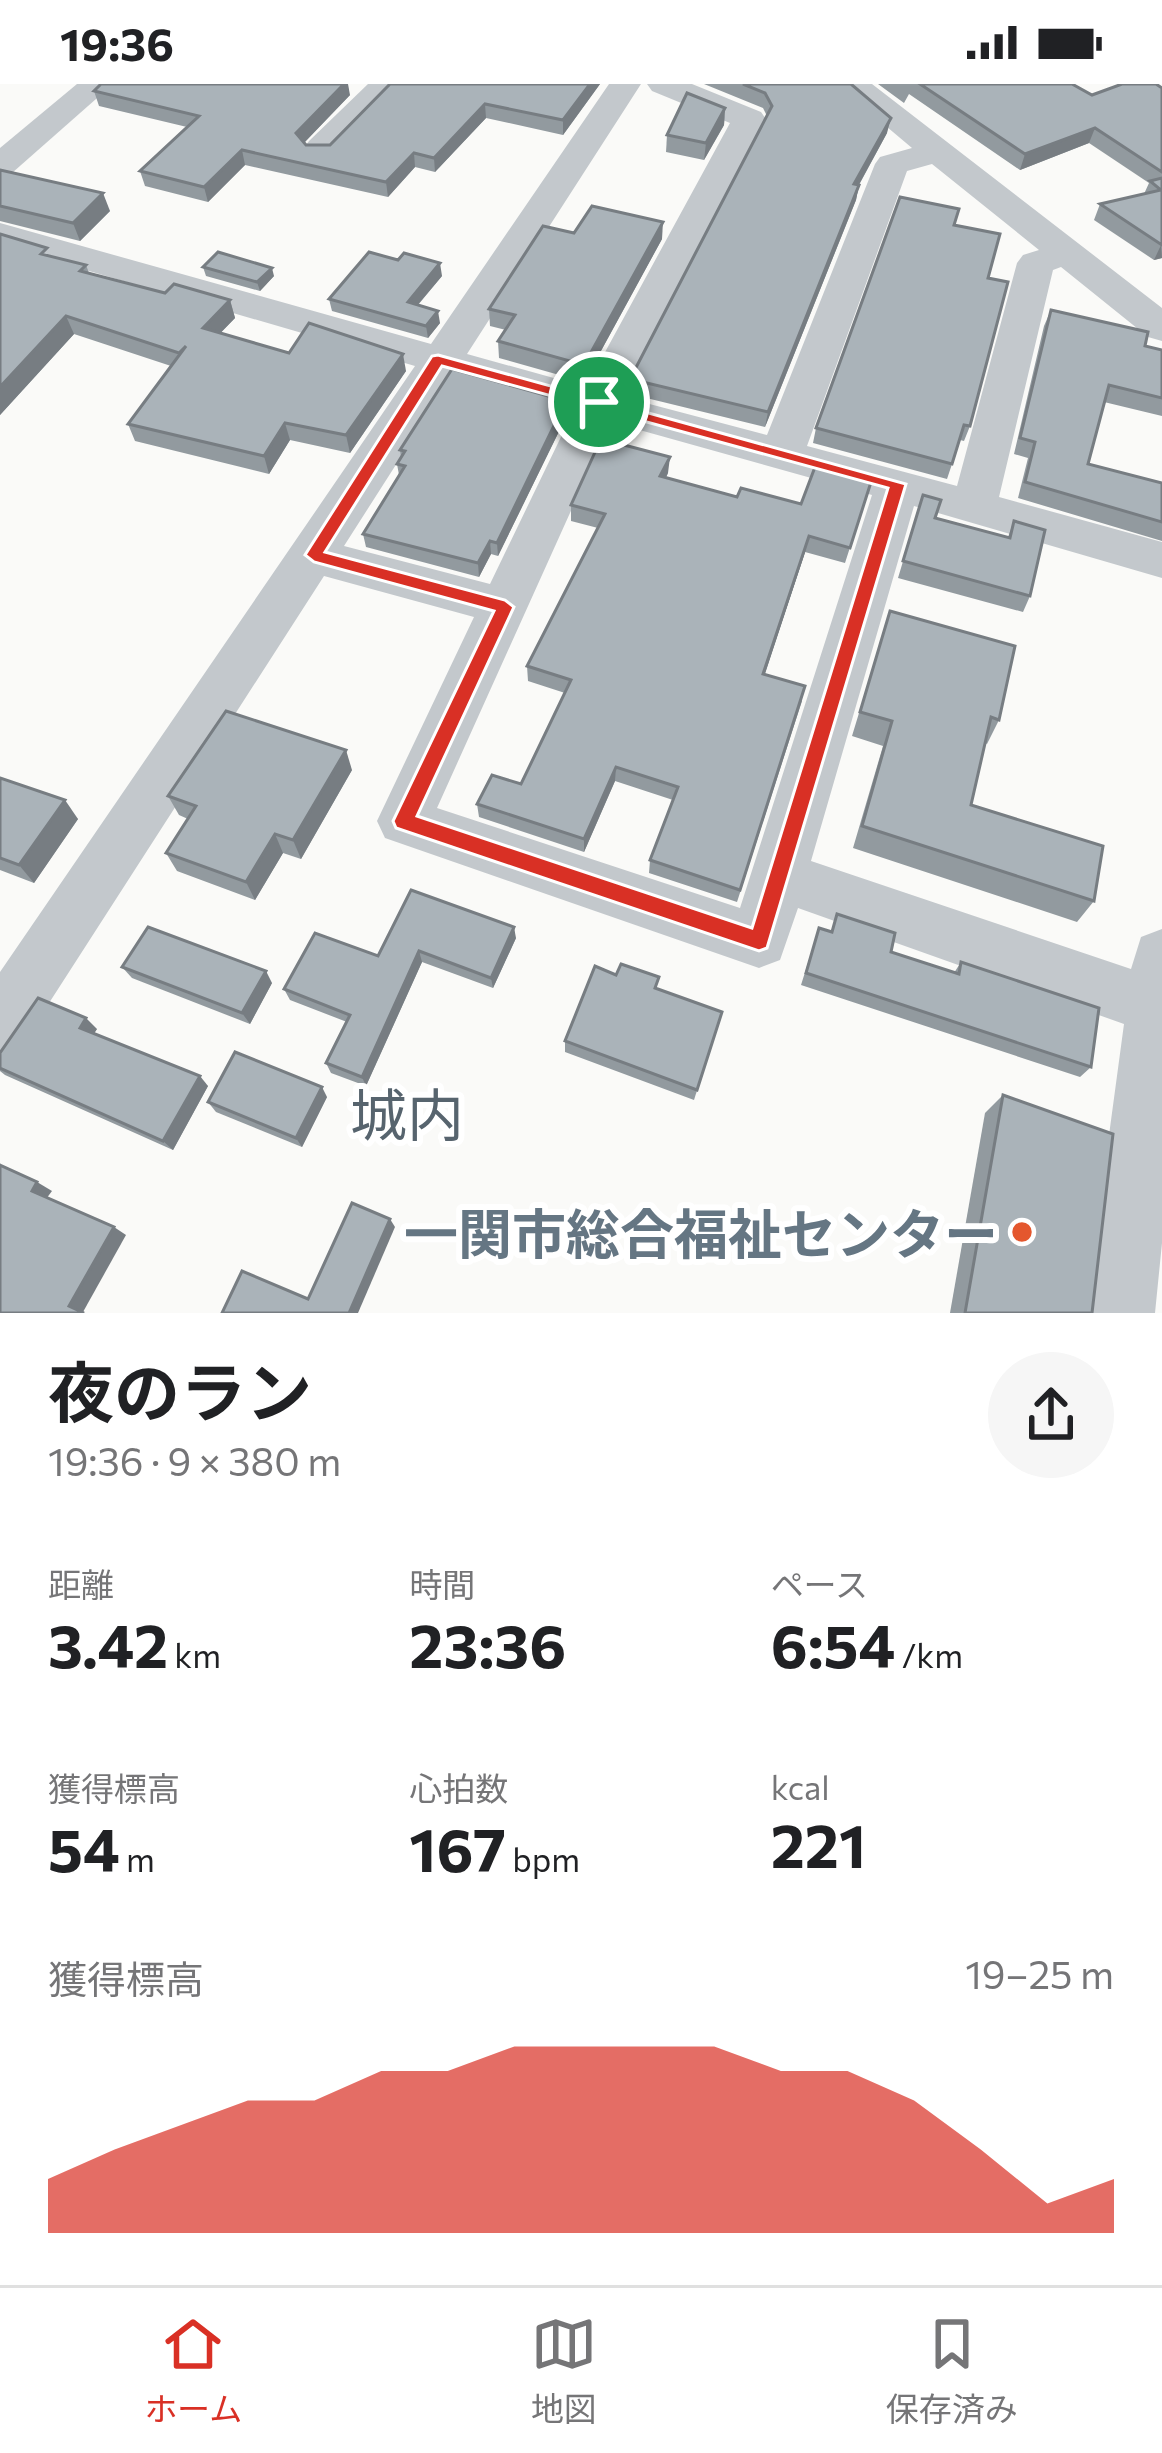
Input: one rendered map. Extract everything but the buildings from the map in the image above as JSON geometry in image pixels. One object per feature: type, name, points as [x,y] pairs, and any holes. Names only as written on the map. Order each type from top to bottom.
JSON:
[{"type":"street","points":[[0,166],[97,84]]},
{"type":"street","points":[[321,148],[387,84]]},
{"type":"street","points":[[0,1024],[625,84]]},
{"type":"street","points":[[663,84],[749,119],[599,402],[404,821],[759,941],[898,484]]},
{"type":"street","points":[[852,84],[1162,328]]},
{"type":"street","points":[[783,451],[892,164],[937,152]]},
{"type":"street","points":[[0,234],[160,274],[438,360],[783,451],[1162,560]]},
{"type":"street","points":[[974,505],[1036,263],[1068,254]]},
{"type":"street","points":[[314,555],[505,607]]},
{"type":"street","points":[[779,876],[1160,982],[1120,1313]]},
{"type":"place","name":"一関市総合福祉センター","points":[[1022,1232]]},
{"type":"district","name":"城内","points":[[407,1113]]},
{"type":"route","points":[[438,360],[599,402],[898,484],[759,941],[404,821],[505,607],[314,555],[438,360]]}]
